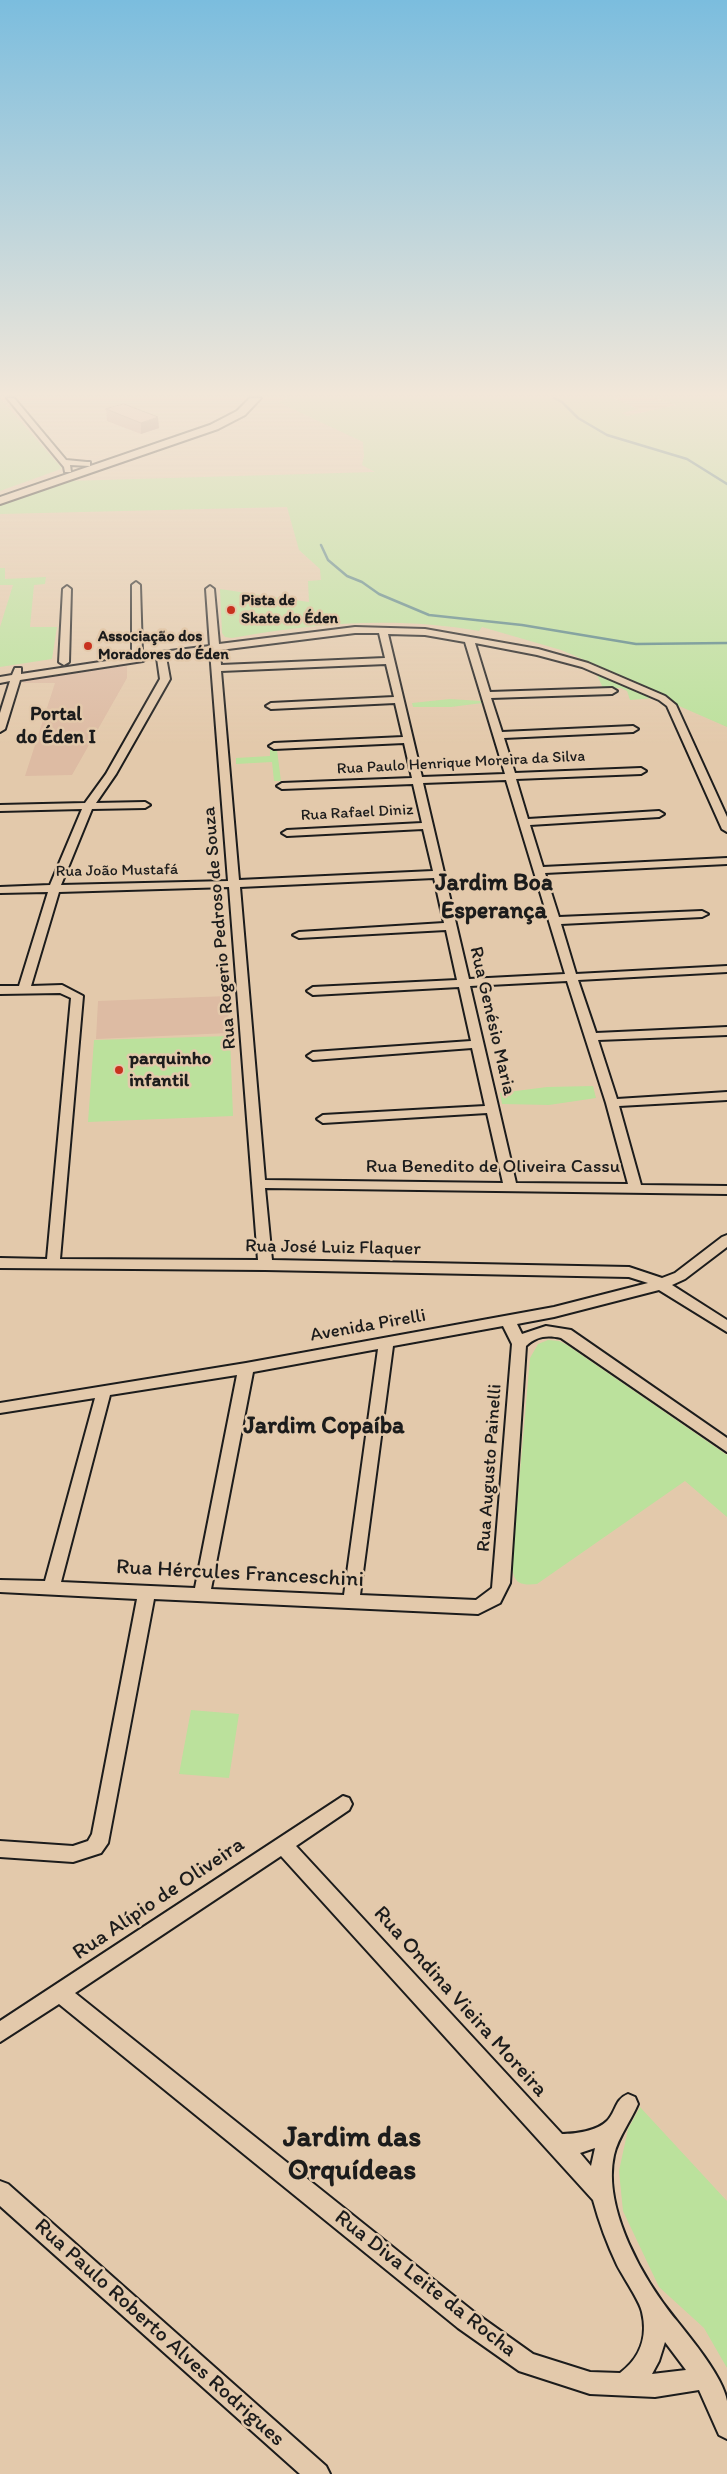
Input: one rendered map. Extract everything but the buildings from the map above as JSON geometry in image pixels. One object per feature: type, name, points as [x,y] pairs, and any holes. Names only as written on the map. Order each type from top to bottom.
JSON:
[{"type":"street","points":[[136,585],[141,655]]},
{"type":"street","points":[[64,662],[67,589]]},
{"type":"street","name":"Rua Rogerio Pedroso de Souza","points":[[210,589],[264,1265]]},
{"type":"street","points":[[0,671],[17,673],[141,655],[355,630],[426,632],[471,646],[481,643],[538,652],[584,666],[654,695],[671,705],[727,829]]},
{"type":"street","name":"Rua Genésio Maria","points":[[384,630],[510,1186]]},
{"type":"street","points":[[0,680],[17,673],[64,662],[141,655],[162,661],[215,646]]},
{"type":"street","points":[[471,646],[571,978],[612,1103],[635,1187]]},
{"type":"street","points":[[24,988],[54,889],[89,806],[111,774],[165,679],[162,661]]},
{"type":"street","points":[[216,668],[391,661]]},
{"type":"street","points":[[0,730],[17,673]]},
{"type":"street","points":[[487,695],[612,691]]},
{"type":"street","points":[[271,706],[399,700]]},
{"type":"street","points":[[498,735],[633,729]]},
{"type":"street","points":[[274,746],[409,740]]},
{"type":"street","name":"Rua Paulo Henrique Moreira da Silva","points":[[282,786],[641,770]]},
{"type":"street","points":[[0,808],[145,804]]},
{"type":"street","points":[[524,822],[660,814]]},
{"type":"street","name":"Rua Rafael Diniz","points":[[287,833],[428,826]]},
{"type":"street","points":[[538,870],[727,861]]},
{"type":"street","name":"Rua João Mustafá","points":[[0,890],[234,884],[440,874]]},
{"type":"street","points":[[554,921],[702,914]]},
{"type":"street","points":[[299,935],[452,926]]},
{"type":"street","points":[[313,991],[727,969]]},
{"type":"street","points":[[0,990],[24,988],[62,989],[77,996],[52,1264]]},
{"type":"street","points":[[590,1037],[727,1031]]},
{"type":"street","points":[[313,1056],[479,1044]]},
{"type":"street","points":[[612,1103],[727,1096]]},
{"type":"street","points":[[323,1119],[494,1109]]},
{"type":"street","name":"Rua Benedito de Oliveira Cassu","points":[[258,1184],[635,1187],[727,1190]]},
{"type":"street","name":"Avenida Pirelli","points":[[0,1408],[246,1368],[554,1312],[662,1284],[680,1276],[727,1240]]},
{"type":"street","name":"Rua José Luiz Flaquer","points":[[0,1263],[264,1265],[629,1272],[642,1274],[662,1284],[727,1327]]},
{"type":"street","points":[[554,1312],[566,1334]]},
{"type":"street","name":"Rua Augusto Painelli","points":[[478,1607],[492,1600],[500,1592],[502,1583],[519,1344],[508,1321]]},
{"type":"street","points":[[519,1344],[528,1335],[541,1331],[554,1330],[566,1334],[727,1446]]},
{"type":"street","points":[[351,1601],[386,1343]]},
{"type":"street","points":[[202,1595],[246,1368]]},
{"type":"street","points":[[51,1588],[104,1391]]},
{"type":"street","name":"Rua Hércules Franceschini","points":[[0,1586],[478,1607]]},
{"type":"street","points":[[0,1849],[73,1854],[94,1847],[101,1837],[147,1592]]},
{"type":"street","name":"Rua Alípio de Oliveira","points":[[0,2032],[343,1804]]},
{"type":"street","name":"Rua Ondina Vieira Moreira","points":[[283,1845],[601,2192]]},
{"type":"street","name":"Rua Diva Leite da Rocha","points":[[60,1993],[466,2320],[527,2363],[590,2383],[654,2386],[705,2378]]},
{"type":"street","points":[[628,2104],[613,2128],[603,2157],[601,2192],[610,2223],[652,2307],[705,2378],[727,2428]]},
{"type":"street","points":[[558,2145],[575,2145],[592,2141],[613,2128]]},
{"type":"street","name":"Rua Paulo Roberto Alves Rodrigues","points":[[0,2192],[318,2474]]},
{"type":"street","points":[[622,2384],[638,2374],[650,2359],[656,2337],[652,2307]]},
{"type":"shaded area","points":[[127,666],[127,678],[72,775],[25,776],[55,683],[23,683],[22,681],[29,678]]},
{"type":"shaded area","points":[[228,996],[229,1033],[96,1039],[98,1001]]},
{"type":"green space","points":[[289,513],[727,513],[727,727],[679,706],[648,687],[561,650],[482,627],[479,631],[417,624],[355,623],[294,628],[232,638],[225,637],[222,633],[220,589],[309,602],[308,581],[321,580],[320,569],[299,550]]},
{"type":"green space","points":[[0,568],[5,568],[5,579],[46,577],[45,584],[34,585],[30,627],[57,627],[52,659],[0,667],[0,627],[13,585],[0,585]]},
{"type":"green space","points":[[596,673],[655,698],[630,700],[627,691],[621,688],[603,688]]},
{"type":"green space","points":[[450,699],[481,701],[482,703],[451,707],[413,707],[412,703]]},
{"type":"green space","points":[[270,750],[277,750],[281,781],[274,781],[272,762],[236,764],[236,758],[270,756]]},
{"type":"green space","points":[[230,1036],[233,1116],[88,1122],[94,1040]]},
{"type":"green space","points":[[593,1086],[596,1098],[549,1105],[502,1104],[500,1093],[547,1087]]},
{"type":"green space","points":[[548,1340],[559,1341],[567,1345],[727,1455],[727,1517],[685,1481],[537,1584],[525,1584],[515,1579],[512,1563],[530,1358],[538,1344]]},
{"type":"green space","points":[[191,1710],[239,1714],[229,1778],[179,1774]]},
{"type":"green space","points":[[640,2107],[727,2201],[727,2368],[704,2328],[659,2287],[623,2211],[619,2171],[628,2129]]},
{"type":"waterway","points":[[321,545],[328,560],[347,576],[362,582],[379,594],[429,615],[522,625],[636,644],[727,643]]},
{"type":"place","name":"Pista de Skate do Éden","points":[[231,610]]},
{"type":"place","name":"Associação dos Moradores do Éden","points":[[88,646]]},
{"type":"place","name":"parquinho infantil","points":[[119,1070]]},
{"type":"district","name":"Portal do Éden I","points":[[56,726]]},
{"type":"district","name":"Jardim Boa Esperança","points":[[494,898]]},
{"type":"district","name":"Jardim Copaíba","points":[[324,1427]]},
{"type":"district","name":"Jardim das Orquídeas","points":[[352,2156]]}]
